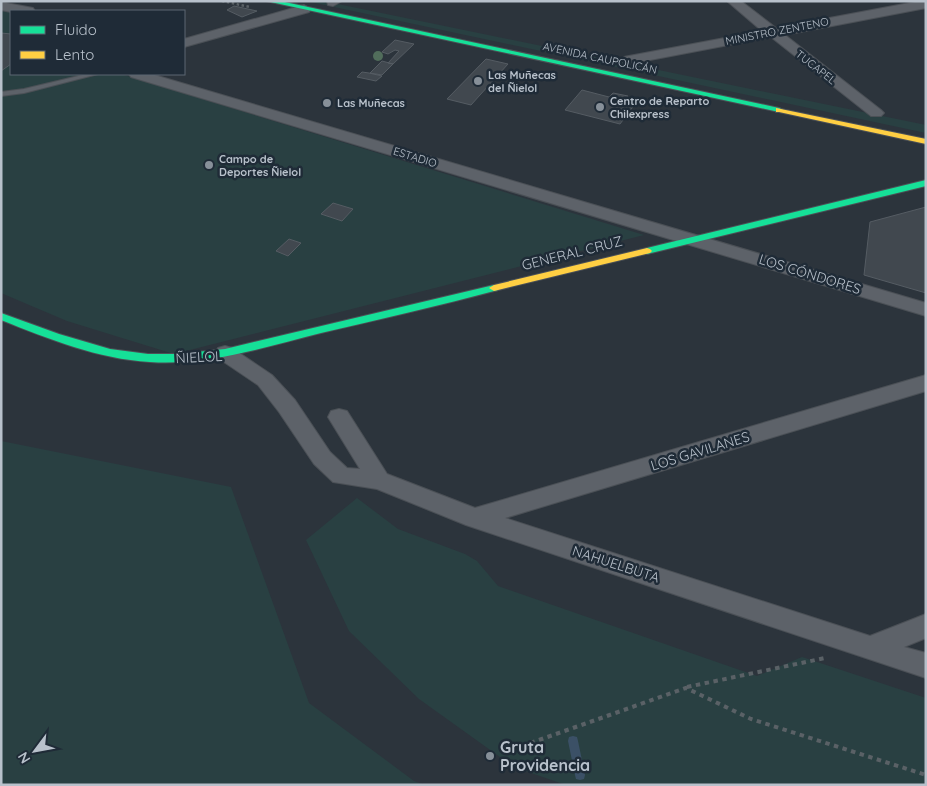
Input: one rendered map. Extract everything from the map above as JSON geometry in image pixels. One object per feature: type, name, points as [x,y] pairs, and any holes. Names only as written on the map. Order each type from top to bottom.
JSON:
[{"type":"main road","name":"AVENIDA CAUPOLICÁN","points":[[269,1],[570,64],[926,142]]},
{"type":"main road","points":[[304,9],[338,3]]},
{"type":"main road","name":"AVENIDA CAUPOLICÁN","points":[[624,59],[658,66]]},
{"type":"main road","points":[[570,64],[602,64],[624,59]]},
{"type":"main road","points":[[847,107],[880,114]]},
{"type":"main road","name":"GENERAL CRUZ","points":[[225,353],[926,183]]},
{"type":"main road","name":"ÑIELOL","points":[[1,316],[68,342],[118,354],[171,358],[225,353]]},
{"type":"street","name":"TUCAPEL","points":[[733,1],[880,114]]},
{"type":"street","name":"MINISTRO ZENTENO","points":[[624,59],[926,4]]},
{"type":"street","points":[[1,6],[23,10]]},
{"type":"street","points":[[186,41],[304,9]]},
{"type":"street","name":"ESTADIO","points":[[139,75],[693,239]]},
{"type":"street","name":"LOS CÓNDORES","points":[[693,239],[926,310]]},
{"type":"street","name":"ÑIELOL","points":[[225,353],[265,380],[287,406],[322,458],[341,476],[379,480]]},
{"type":"street","name":"LOS GAVILANES","points":[[474,518],[926,383]]},
{"type":"street","points":[[339,416],[379,480]]},
{"type":"street","name":"NAHUELBUTA","points":[[379,480],[474,518],[926,666]]},
{"type":"street","points":[[872,647],[926,626]]},
{"type":"lane","points":[[1,94],[40,88],[91,75]]},
{"type":"path","points":[[522,746],[686,688],[833,656]]},
{"type":"path","points":[[686,688],[752,719],[926,774]]},
{"type":"green space","points":[[306,1],[328,2],[926,125],[926,133]]},
{"type":"green space","name":"Campo de Deportes Ñielol","points":[[1,8],[10,11],[10,75],[124,75],[644,235],[174,354],[67,321],[1,293]]},
{"type":"green space","points":[[1,441],[231,487],[309,703],[414,781],[425,785],[1,785]]},
{"type":"green space","points":[[357,498],[398,529],[465,554],[477,561],[498,586],[757,676],[802,657],[926,698],[926,785],[566,785],[514,767],[419,699],[349,631],[306,540]]},
{"type":"building","points":[[234,6],[257,11],[242,17],[227,10]]},
{"type":"building","points":[[1,33],[10,34],[10,65],[1,71]]},
{"type":"building","points":[[395,40],[414,44],[393,64],[388,63],[399,51],[395,50],[388,54],[382,52]]},
{"type":"building","name":"Las Muñecas del Ñielol","points":[[486,59],[508,64],[471,105],[447,99]]},
{"type":"building","points":[[382,61],[393,64],[382,75],[370,73]]},
{"type":"building","points":[[362,72],[382,76],[376,81],[357,77]]},
{"type":"building","name":"Centro de Reparto Chilexpress","points":[[582,90],[609,97],[613,93],[628,96],[624,101],[635,104],[620,124],[565,110]]},
{"type":"building","points":[[333,203],[353,209],[342,221],[321,214]]},
{"type":"building","points":[[926,207],[926,293],[864,275],[870,222]]},
{"type":"building","points":[[289,239],[301,243],[288,256],[276,251]]},
{"type":"waterway","points":[[573,741],[580,775]]},
{"type":"traffic: fast","points":[[269,1],[779,110]]},
{"type":"traffic: fast","points":[[647,251],[926,183]]},
{"type":"traffic: fast","points":[[1,316],[55,337],[92,348],[129,356],[177,358],[225,353],[494,288]]},
{"type":"traffic: slow","points":[[779,110],[926,142]]},
{"type":"traffic: slow","points":[[494,288],[647,251]]},
{"type":"place","name":"Las Muñecas del Ñielol","points":[[478,81]]},
{"type":"place","name":"Las Muñecas","points":[[327,103]]},
{"type":"place","name":"Centro de Reparto Chilexpress","points":[[600,107]]},
{"type":"place","name":"Campo de Deportes Ñielol","points":[[209,165]]},
{"type":"place","name":"Gruta Providencia","points":[[490,756]]}]
